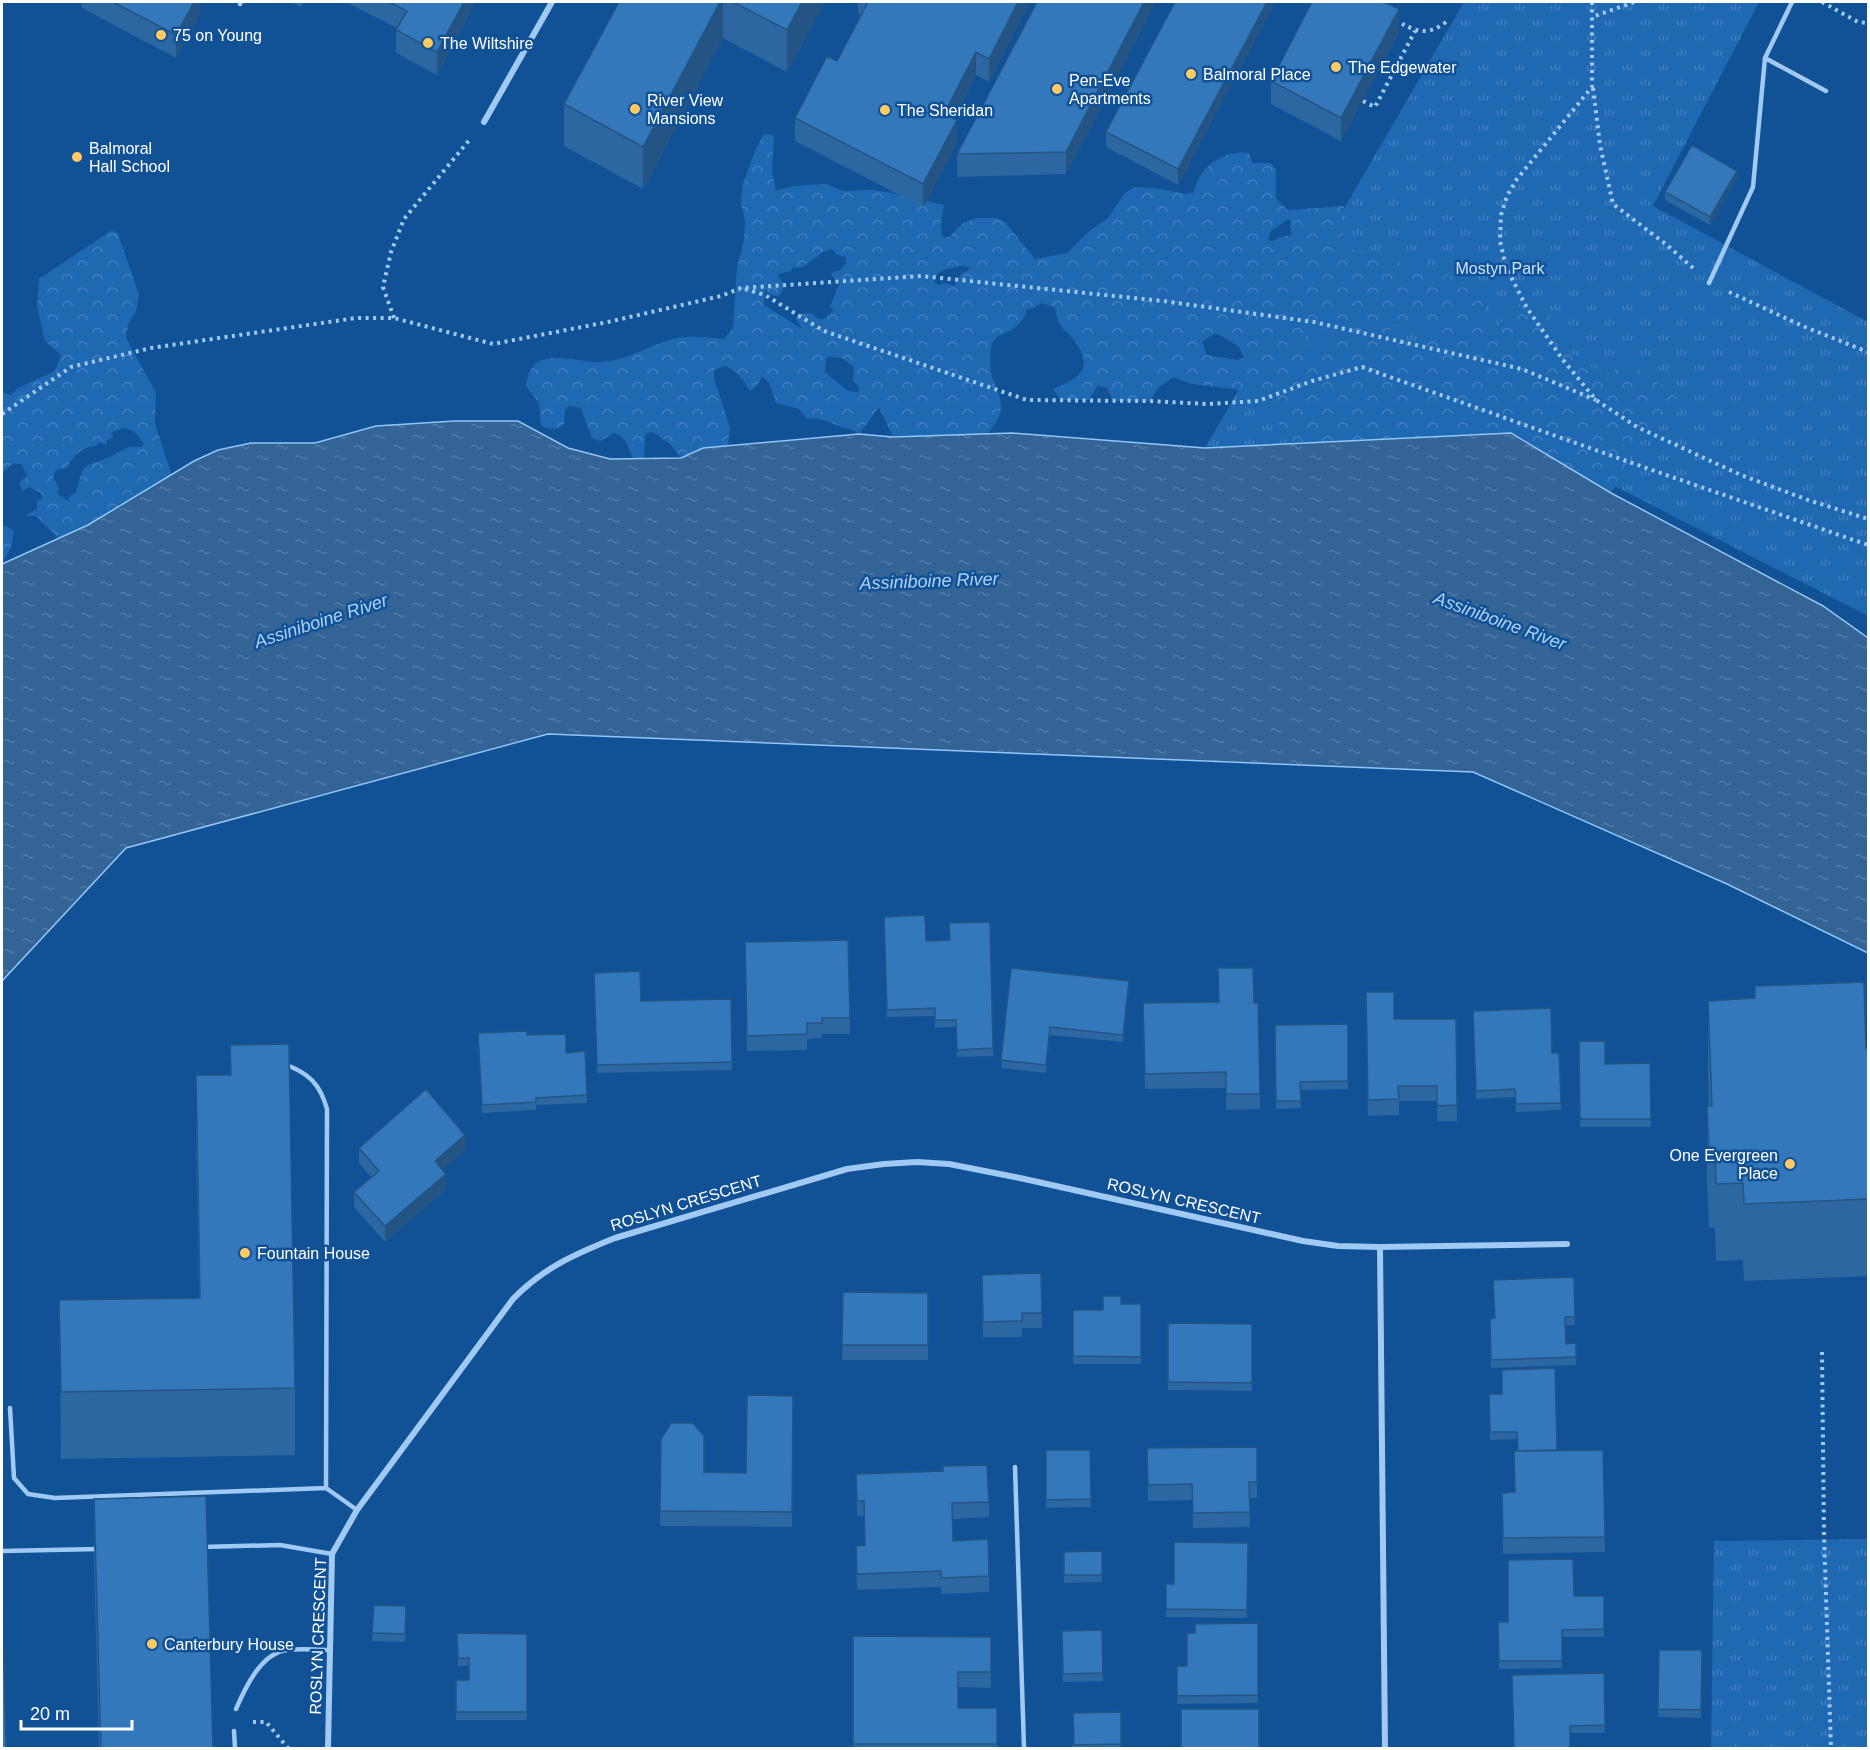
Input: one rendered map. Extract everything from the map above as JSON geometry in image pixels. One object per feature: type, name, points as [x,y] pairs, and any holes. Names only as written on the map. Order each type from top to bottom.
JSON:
[{"type":"street","points":[[484,122],[552,2]]},
{"type":"street","name":"ROSLYN CRESCENT","points":[[328,1749],[332,1554],[357,1510],[513,1299],[544,1270],[580,1251],[615,1238],[848,1169],[906,1162],[949,1164],[1000,1173],[1303,1241],[1338,1246],[1567,1244]]},
{"type":"street","points":[[1380,1247],[1385,1749]]},
{"type":"lane","points":[[1709,283],[1753,187],[1765,58],[1792,2]]},
{"type":"lane","points":[[1765,58],[1826,91]]},
{"type":"lane","points":[[281,1063],[299,1069],[312,1080],[322,1093],[327,1109],[326,1488]]},
{"type":"lane","points":[[10,1408],[14,1478],[28,1494],[55,1498],[326,1488],[357,1510]]},
{"type":"lane","points":[[1015,1467],[1024,1749]]},
{"type":"lane","points":[[199,1547],[280,1545],[332,1554]]},
{"type":"lane","points":[[2,1551],[106,1549]]},
{"type":"lane","points":[[236,1709],[243,1691],[274,1654],[285,1650],[330,1650]]},
{"type":"lane","points":[[234,1731],[234,1749]]},
{"type":"path","points":[[1592,2],[1593,87],[1600,145],[1613,204],[1667,245],[1709,283],[1805,327],[1869,352]]},
{"type":"path","points":[[1592,18],[1634,2]]},
{"type":"path","points":[[1822,2],[1858,22],[1869,23]]},
{"type":"path","points":[[1388,17],[1415,31],[1434,31],[1446,22]]},
{"type":"path","points":[[1363,101],[1375,107],[1415,31]]},
{"type":"path","points":[[1593,87],[1517,179],[1507,196],[1501,215],[1500,241],[1506,267],[1527,308],[1563,360],[1596,400]]},
{"type":"path","points":[[394,318],[383,287],[391,252],[404,219],[484,122]]},
{"type":"path","points":[[2,414],[71,367],[151,348],[356,318],[394,318],[493,344],[608,322],[721,296],[741,288],[921,276],[1164,301],[1314,322],[1522,369],[1596,400],[1637,427],[1741,476],[1869,519]]},
{"type":"path","points":[[741,288],[765,295],[824,330],[1027,400],[1207,404],[1258,401],[1312,381],[1362,367],[1869,545]]},
{"type":"path","points":[[1822,1352],[1824,1528],[1831,1749]]},
{"type":"green space","name":"Mostyn Park","points":[[1464,2],[1759,2],[1653,206],[1868,322],[1868,616],[1511,433],[1205,448]]},
{"type":"green space","points":[[764,134],[774,135],[772,170],[776,191],[793,186],[826,184],[843,191],[887,192],[944,205],[941,223],[942,237],[949,237],[963,223],[976,218],[995,218],[1005,222],[1035,259],[1067,253],[1089,231],[1108,218],[1125,193],[1134,187],[1193,193],[1201,175],[1210,164],[1229,154],[1249,153],[1252,163],[1270,163],[1276,169],[1276,198],[1287,210],[1344,206],[1342,229],[1351,249],[1396,257],[1400,266],[1405,269],[1412,262],[1422,258],[1457,283],[1467,278],[1475,280],[1484,287],[1485,307],[1482,330],[1497,329],[1506,312],[1516,305],[1528,312],[1547,314],[1559,324],[1565,345],[1576,359],[1612,374],[1620,358],[1662,385],[1677,398],[1670,412],[1655,416],[1632,448],[1629,462],[1611,493],[1511,433],[1290,444],[1265,399],[1250,391],[1192,384],[1173,377],[1158,388],[1150,401],[1113,401],[1107,388],[1098,385],[1089,400],[1061,400],[1053,389],[1079,374],[1084,362],[1078,345],[1060,325],[1054,307],[1042,303],[1032,309],[1027,309],[1019,325],[993,342],[991,369],[1001,409],[998,419],[988,434],[893,437],[879,407],[859,434],[824,420],[807,419],[799,409],[776,403],[769,383],[762,376],[758,385],[750,391],[737,373],[725,366],[714,370],[714,378],[730,428],[728,446],[703,448],[681,458],[670,444],[653,432],[645,436],[644,459],[633,459],[626,443],[618,435],[614,433],[600,441],[592,438],[581,408],[569,406],[565,410],[564,424],[556,429],[541,425],[539,403],[526,386],[529,372],[538,362],[552,358],[591,362],[608,361],[627,357],[679,338],[724,339],[733,328],[737,268],[744,240],[742,187],[756,148]],"holes":[[[1288,219],[1291,221],[1292,235],[1273,241],[1268,240],[1270,232]],[[832,249],[837,255],[846,257],[846,263],[839,271],[831,274],[835,280],[840,282],[830,307],[834,310],[824,319],[818,319],[812,313],[798,314],[796,319],[802,329],[764,305],[765,289],[771,295],[780,295],[785,285],[778,274],[791,271],[793,267],[808,264],[822,253]],[[961,266],[969,267],[954,286],[946,283],[939,285],[934,282],[937,274],[943,270]],[[1395,324],[1421,328],[1424,331],[1422,340],[1419,342],[1398,338],[1388,331]],[[1332,326],[1334,330],[1317,351],[1307,345],[1304,338]],[[1218,334],[1239,347],[1244,358],[1237,360],[1207,355],[1202,342]],[[826,358],[842,358],[854,367],[853,381],[858,386],[859,392],[848,391],[825,372]]]},
{"type":"green space","points":[[112,230],[118,234],[139,295],[136,311],[128,324],[126,338],[156,393],[155,424],[172,476],[88,525],[58,538],[36,516],[25,516],[37,509],[37,501],[43,498],[41,493],[29,487],[23,491],[19,483],[27,476],[22,464],[13,464],[2,472],[2,392],[11,395],[18,388],[55,371],[61,355],[45,341],[37,306],[39,279]],"holes":[[[125,428],[134,431],[144,444],[142,447],[129,447],[86,466],[82,471],[76,492],[69,497],[68,501],[57,493],[59,488],[53,477],[56,470],[67,468],[75,456],[83,450],[96,446],[100,442],[104,445],[107,443],[107,440],[113,437],[111,432]]]},
{"type":"green space","points":[[2,524],[14,531],[11,547],[2,564]]},
{"type":"green space","points":[[1868,1539],[1868,1748],[1711,1748],[1714,1541]]},
{"type":"water","name":"Assiniboine River","points":[[455,421],[518,421],[568,448],[610,459],[681,458],[703,448],[859,434],[893,437],[1012,433],[1205,448],[1511,433],[1611,493],[1823,606],[1868,638],[1868,953],[1727,884],[1473,772],[548,734],[126,848],[2,981],[2,564],[88,525],[194,461],[218,450],[251,443],[315,443],[376,426]]},
{"type":"building","points":[[113,2],[194,2],[176,35]]},
{"type":"building","points":[[389,2],[464,2],[437,52],[396,30],[407,11]]},
{"type":"building","points":[[619,2],[720,2],[643,147],[564,104]]},
{"type":"building","points":[[733,2],[802,2],[787,30]]},
{"type":"building","name":"The Sheridan","points":[[868,2],[1018,2],[989,59],[976,52],[944,114],[957,120],[923,184],[795,118],[827,56],[837,61]]},
{"type":"building","name":"Pen-Eve Apartments","points":[[1037,2],[1144,2],[1066,152],[957,154]]},
{"type":"building","name":"Balmoral Place","points":[[1175,2],[1267,2],[1178,169],[1106,132]]},
{"type":"building","name":"The Edgewater","points":[[1312,2],[1384,2],[1399,9],[1341,118],[1271,81]]},
{"type":"building","points":[[1692,145],[1737,171],[1710,217],[1665,192]]},
{"type":"building","points":[[925,915],[926,941],[950,940],[949,923],[990,922],[993,1048],[957,1050],[956,1020],[935,1020],[935,1008],[887,1010],[884,917]]},
{"type":"building","points":[[848,940],[850,1018],[822,1018],[822,1023],[807,1023],[807,1034],[747,1036],[745,942]]},
{"type":"building","points":[[1011,968],[1129,981],[1123,1035],[1050,1027],[1046,1065],[1001,1060]]},
{"type":"building","points":[[1218,968],[1253,968],[1254,1003],[1258,1003],[1260,1094],[1226,1094],[1226,1072],[1145,1074],[1143,1003],[1219,1002]]},
{"type":"building","points":[[640,971],[641,1001],[731,999],[732,1062],[597,1065],[594,973]]},
{"type":"building","name":"One Evergreen Place","points":[[1864,982],[1866,1048],[1869,1048],[1869,1199],[1744,1204],[1743,1183],[1716,1184],[1715,1150],[1709,1151],[1707,1106],[1712,1106],[1708,1001],[1755,998],[1755,986]]},
{"type":"building","points":[[1366,992],[1394,992],[1394,1019],[1456,1019],[1457,1105],[1437,1106],[1437,1086],[1398,1086],[1399,1099],[1368,1100]]},
{"type":"building","points":[[1551,1008],[1552,1053],[1559,1053],[1561,1103],[1516,1104],[1515,1089],[1476,1091],[1473,1011]]},
{"type":"building","points":[[1348,1024],[1348,1081],[1300,1082],[1301,1101],[1276,1101],[1275,1025]]},
{"type":"building","points":[[527,1031],[527,1035],[566,1034],[566,1053],[585,1051],[587,1095],[536,1098],[536,1102],[482,1105],[478,1033]]},
{"type":"building","points":[[1579,1041],[1605,1041],[1605,1064],[1650,1063],[1651,1119],[1580,1119]]},
{"type":"building","name":"Fountain House","points":[[289,1044],[295,1388],[61,1392],[59,1300],[200,1298],[196,1075],[231,1075],[230,1045]]},
{"type":"building","points":[[426,1089],[465,1135],[435,1161],[446,1174],[385,1226],[354,1192],[379,1171],[359,1148]]},
{"type":"building","points":[[1041,1273],[1042,1313],[1022,1313],[1022,1321],[983,1322],[982,1275]]},
{"type":"building","points":[[1574,1277],[1575,1317],[1565,1317],[1566,1344],[1576,1343],[1576,1357],[1491,1360],[1490,1319],[1495,1318],[1493,1280]]},
{"type":"building","points":[[843,1292],[928,1293],[928,1345],[842,1345]]},
{"type":"building","points":[[1103,1296],[1121,1296],[1121,1304],[1141,1304],[1141,1357],[1073,1356],[1073,1310],[1103,1310]]},
{"type":"building","points":[[1168,1323],[1252,1324],[1252,1383],[1168,1382]]},
{"type":"building","points":[[1555,1368],[1557,1450],[1518,1451],[1517,1432],[1490,1432],[1489,1394],[1502,1394],[1502,1370]]},
{"type":"building","points":[[747,1395],[793,1396],[792,1512],[660,1511],[661,1439],[671,1423],[693,1423],[704,1436],[704,1472],[746,1473]]},
{"type":"building","points":[[1257,1447],[1257,1482],[1249,1482],[1250,1512],[1193,1513],[1192,1484],[1148,1485],[1147,1448]]},
{"type":"building","points":[[1046,1450],[1090,1450],[1091,1499],[1046,1500]]},
{"type":"building","points":[[1603,1450],[1605,1537],[1503,1538],[1502,1493],[1515,1492],[1514,1451]]},
{"type":"building","points":[[987,1465],[989,1502],[952,1503],[953,1541],[988,1539],[989,1576],[941,1578],[941,1571],[857,1574],[856,1546],[865,1545],[864,1501],[857,1501],[856,1474],[943,1471],[943,1466]]},
{"type":"building","name":"Canterbury House","points":[[206,1496],[213,1749],[101,1749],[94,1499]]},
{"type":"building","points":[[1174,1542],[1248,1543],[1247,1610],[1166,1609],[1166,1584],[1174,1584]]},
{"type":"building","points":[[1102,1551],[1102,1575],[1064,1575],[1064,1552]]},
{"type":"building","points":[[1573,1559],[1574,1596],[1604,1596],[1604,1629],[1562,1630],[1562,1661],[1499,1661],[1498,1622],[1508,1622],[1508,1560]]},
{"type":"building","points":[[2,1584],[6,1749],[2,1749]]},
{"type":"building","points":[[374,1605],[406,1606],[405,1634],[372,1633]]},
{"type":"building","points":[[1258,1623],[1258,1695],[1177,1696],[1177,1666],[1187,1666],[1187,1633],[1195,1633],[1195,1624]]},
{"type":"building","points":[[1102,1630],[1103,1673],[1063,1674],[1062,1631]]},
{"type":"building","points":[[457,1633],[527,1634],[527,1712],[456,1712],[456,1680],[469,1680],[469,1658],[458,1658]]},
{"type":"building","points":[[853,1636],[991,1637],[991,1672],[958,1672],[958,1708],[997,1708],[997,1744],[853,1744]]},
{"type":"building","points":[[1659,1650],[1702,1650],[1701,1710],[1658,1709]]},
{"type":"building","points":[[1604,1673],[1605,1725],[1570,1726],[1570,1749],[1514,1749],[1512,1675]]},
{"type":"building","points":[[1181,1709],[1259,1709],[1259,1749],[1181,1749]]},
{"type":"building","points":[[1121,1712],[1121,1744],[1074,1745],[1073,1713]]},
{"type":"place","name":"75 on Young","points":[[161,35]]},
{"type":"place","name":"The Wiltshire","points":[[428,43]]},
{"type":"place","name":"The Edgewater","points":[[1336,67]]},
{"type":"place","name":"Balmoral Place","points":[[1191,74]]},
{"type":"place","name":"Pen-Eve Apartments","points":[[1057,89]]},
{"type":"place","name":"River View Mansions","points":[[635,109]]},
{"type":"place","name":"The Sheridan","points":[[885,110]]},
{"type":"place","name":"Balmoral Hall School","points":[[77,157]]},
{"type":"place","name":"One Evergreen Place","points":[[1790,1164]]},
{"type":"place","name":"Fountain House","points":[[245,1253]]},
{"type":"place","name":"Canterbury House","points":[[152,1644]]}]
